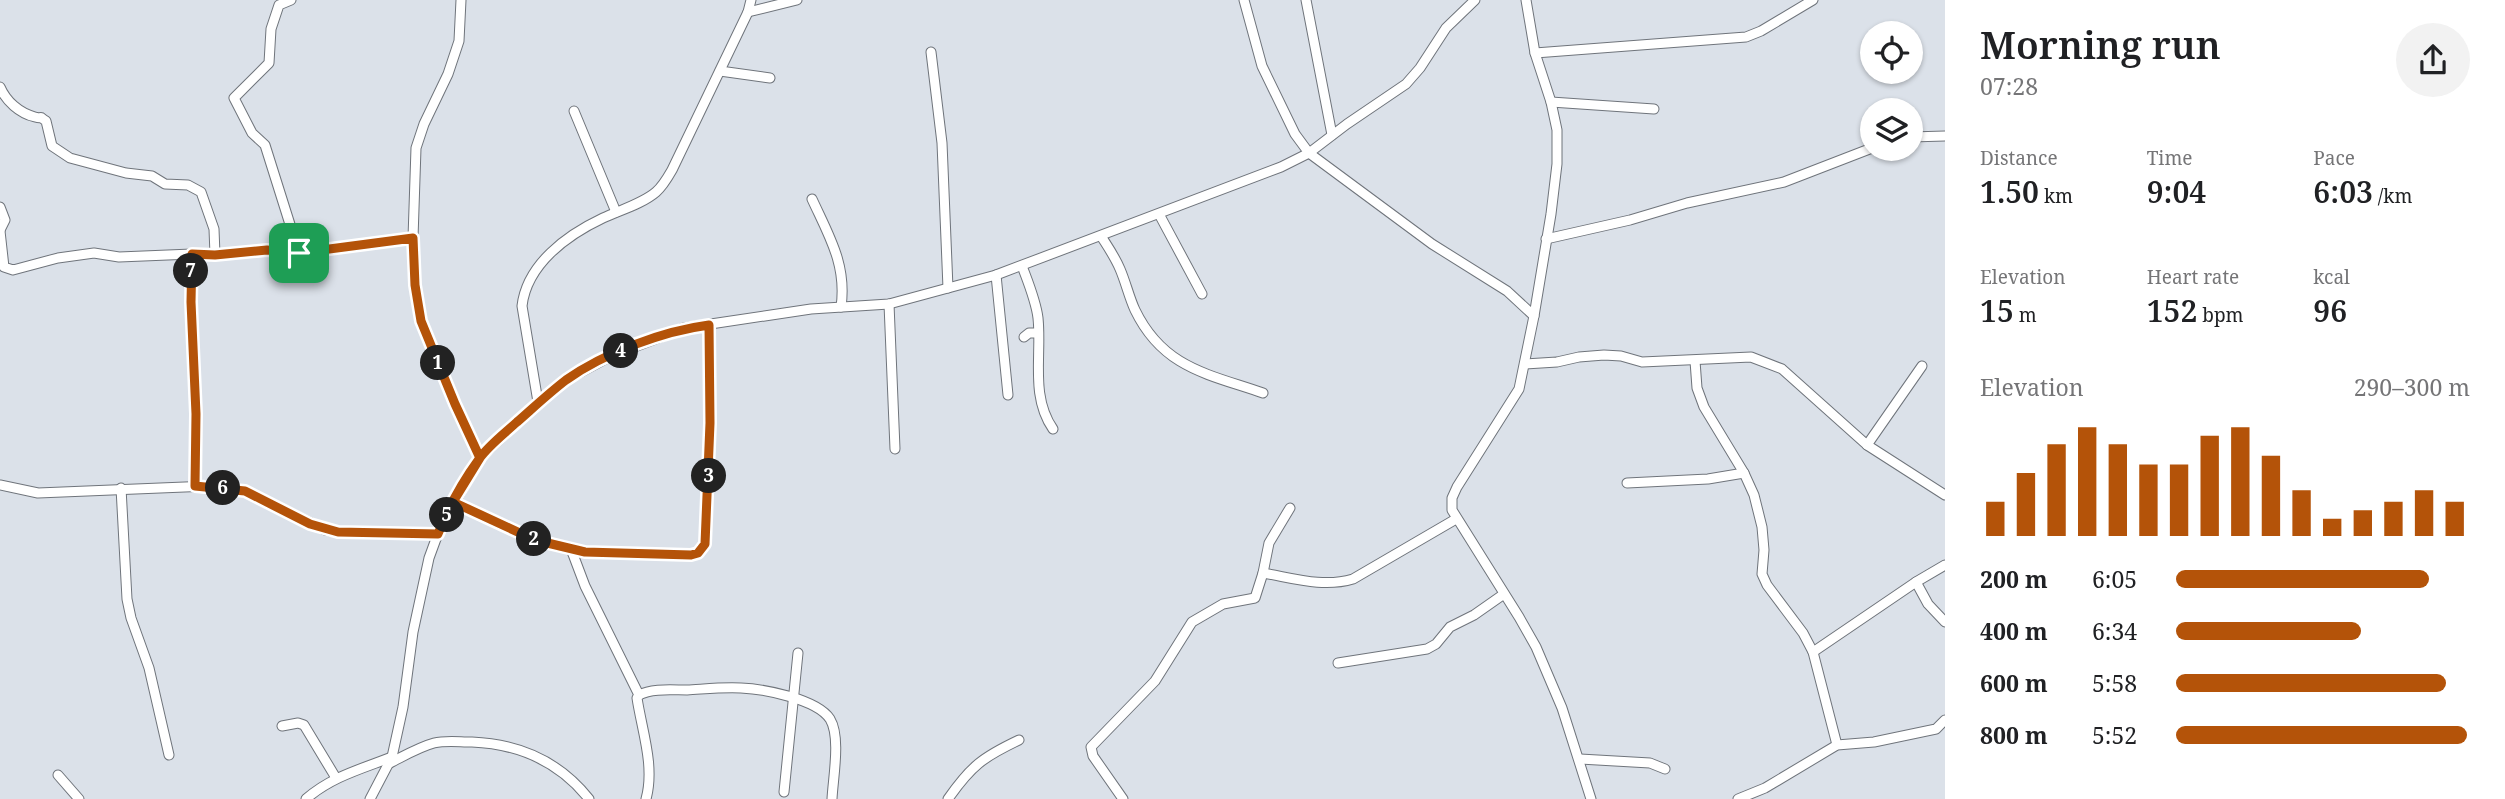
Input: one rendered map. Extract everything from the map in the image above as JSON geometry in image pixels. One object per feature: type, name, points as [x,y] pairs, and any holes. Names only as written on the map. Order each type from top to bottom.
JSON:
[{"type":"street","points":[[291,0],[279,5],[271,29],[269,63],[234,98],[252,133],[265,145],[299,253]]},
{"type":"street","points":[[461,0],[459,41],[416,148],[413,238],[415,285],[421,321],[480,458]]},
{"type":"street","points":[[538,402],[522,306],[524,291],[546,257],[572,236],[651,195],[662,186],[720,71],[751,0]]},
{"type":"street","points":[[748,12],[797,0]]},
{"type":"street","points":[[1244,0],[1262,66],[1295,134],[1309,153],[1432,244],[1507,291],[1534,316]]},
{"type":"street","points":[[1306,0],[1332,135]]},
{"type":"street","points":[[370,799],[391,760],[429,558],[453,502],[480,458],[538,402],[568,379],[612,355],[684,328],[811,309],[889,304],[996,275],[1281,167],[1309,153],[1406,84],[1446,28],[1475,0]]},
{"type":"street","points":[[1526,0],[1535,53],[1551,102],[1558,146],[1546,239],[1519,389],[1457,487],[1451,505],[1456,519],[1519,617],[1550,679],[1580,759],[1591,799]]},
{"type":"street","points":[[1535,53],[1746,37],[1813,0]]},
{"type":"street","points":[[931,52],[942,143],[948,288]]},
{"type":"street","points":[[720,71],[770,78]]},
{"type":"street","points":[[0,87],[4,98],[13,106],[46,121],[52,146],[70,158],[126,173],[152,176],[165,184],[188,185],[201,192],[214,229],[215,255]]},
{"type":"street","points":[[1551,102],[1654,109]]},
{"type":"street","points":[[574,111],[616,212]]},
{"type":"street","points":[[1923,136],[1945,135]]},
{"type":"street","points":[[1546,239],[1642,217],[1687,203],[1784,182],[1860,153]]},
{"type":"street","points":[[812,199],[837,255],[844,281],[841,307]]},
{"type":"street","points":[[0,207],[5,220],[0,231],[4,267],[13,270],[58,258],[94,253],[119,257],[215,255],[267,250],[299,253],[413,238]]},
{"type":"street","points":[[1158,214],[1202,294]]},
{"type":"street","points":[[1101,236],[1120,268],[1143,325],[1173,360],[1264,393]]},
{"type":"street","points":[[192,254],[195,486]]},
{"type":"street","points":[[1022,266],[1038,316],[1039,398],[1045,419],[1053,429]]},
{"type":"street","points":[[996,275],[1008,395]]},
{"type":"street","points":[[889,304],[895,449]]},
{"type":"street","points":[[453,502],[535,540],[585,552],[691,555],[702,549],[705,544],[708,483],[709,325]]},
{"type":"street","points":[[1024,337],[1029,333],[1038,333]]},
{"type":"street","points":[[1525,364],[1604,355],[1642,362],[1751,357],[1782,369],[1867,445],[1945,495]]},
{"type":"street","points":[[1695,361],[1697,388],[1704,407],[1744,473],[1754,495],[1762,527],[1762,574],[1767,586],[1803,633],[1813,652],[1837,745]]},
{"type":"street","points":[[1867,445],[1922,366]]},
{"type":"street","points":[[1627,483],[1708,479],[1744,473]]},
{"type":"street","points":[[0,485],[38,493],[195,486],[245,491],[310,524],[338,532],[438,534]]},
{"type":"street","points":[[121,488],[127,599],[149,668],[169,755]]},
{"type":"street","points":[[1122,799],[1090,751],[1093,744],[1156,681],[1192,622],[1223,604],[1255,598],[1264,573],[1269,543],[1290,508]]},
{"type":"street","points":[[1264,573],[1338,584],[1353,579],[1456,519]]},
{"type":"street","points":[[571,549],[585,586],[639,695]]},
{"type":"street","points":[[1813,652],[1945,565]]},
{"type":"street","points":[[1916,582],[1928,604],[1945,622]]},
{"type":"street","points":[[1338,663],[1427,649],[1436,644],[1450,627],[1481,610],[1504,593]]},
{"type":"street","points":[[784,792],[798,653]]},
{"type":"street","points":[[646,799],[650,767],[638,708],[639,695],[642,692],[663,690],[743,688],[793,698],[821,708],[836,732],[832,799]]},
{"type":"street","points":[[1738,799],[1765,788],[1837,745],[1874,742],[1940,729],[1945,720]]},
{"type":"street","points":[[282,726],[298,723],[304,725],[336,778]]},
{"type":"street","points":[[948,799],[978,762],[1019,740]]},
{"type":"street","points":[[306,799],[336,778],[444,741],[511,746],[546,760],[589,799]]},
{"type":"street","points":[[1580,759],[1650,763],[1665,769]]},
{"type":"street","points":[[58,775],[79,799]]},
{"type":"route","points":[[299,253],[267,250],[215,255],[192,254],[195,486],[245,491],[324,530],[438,534],[453,502],[466,481],[480,458],[538,402],[568,379],[612,355],[684,328],[709,325],[710,423],[705,544],[702,549],[691,555],[585,552],[535,540],[453,502],[480,458],[421,321],[415,285],[413,238],[299,253]]}]
